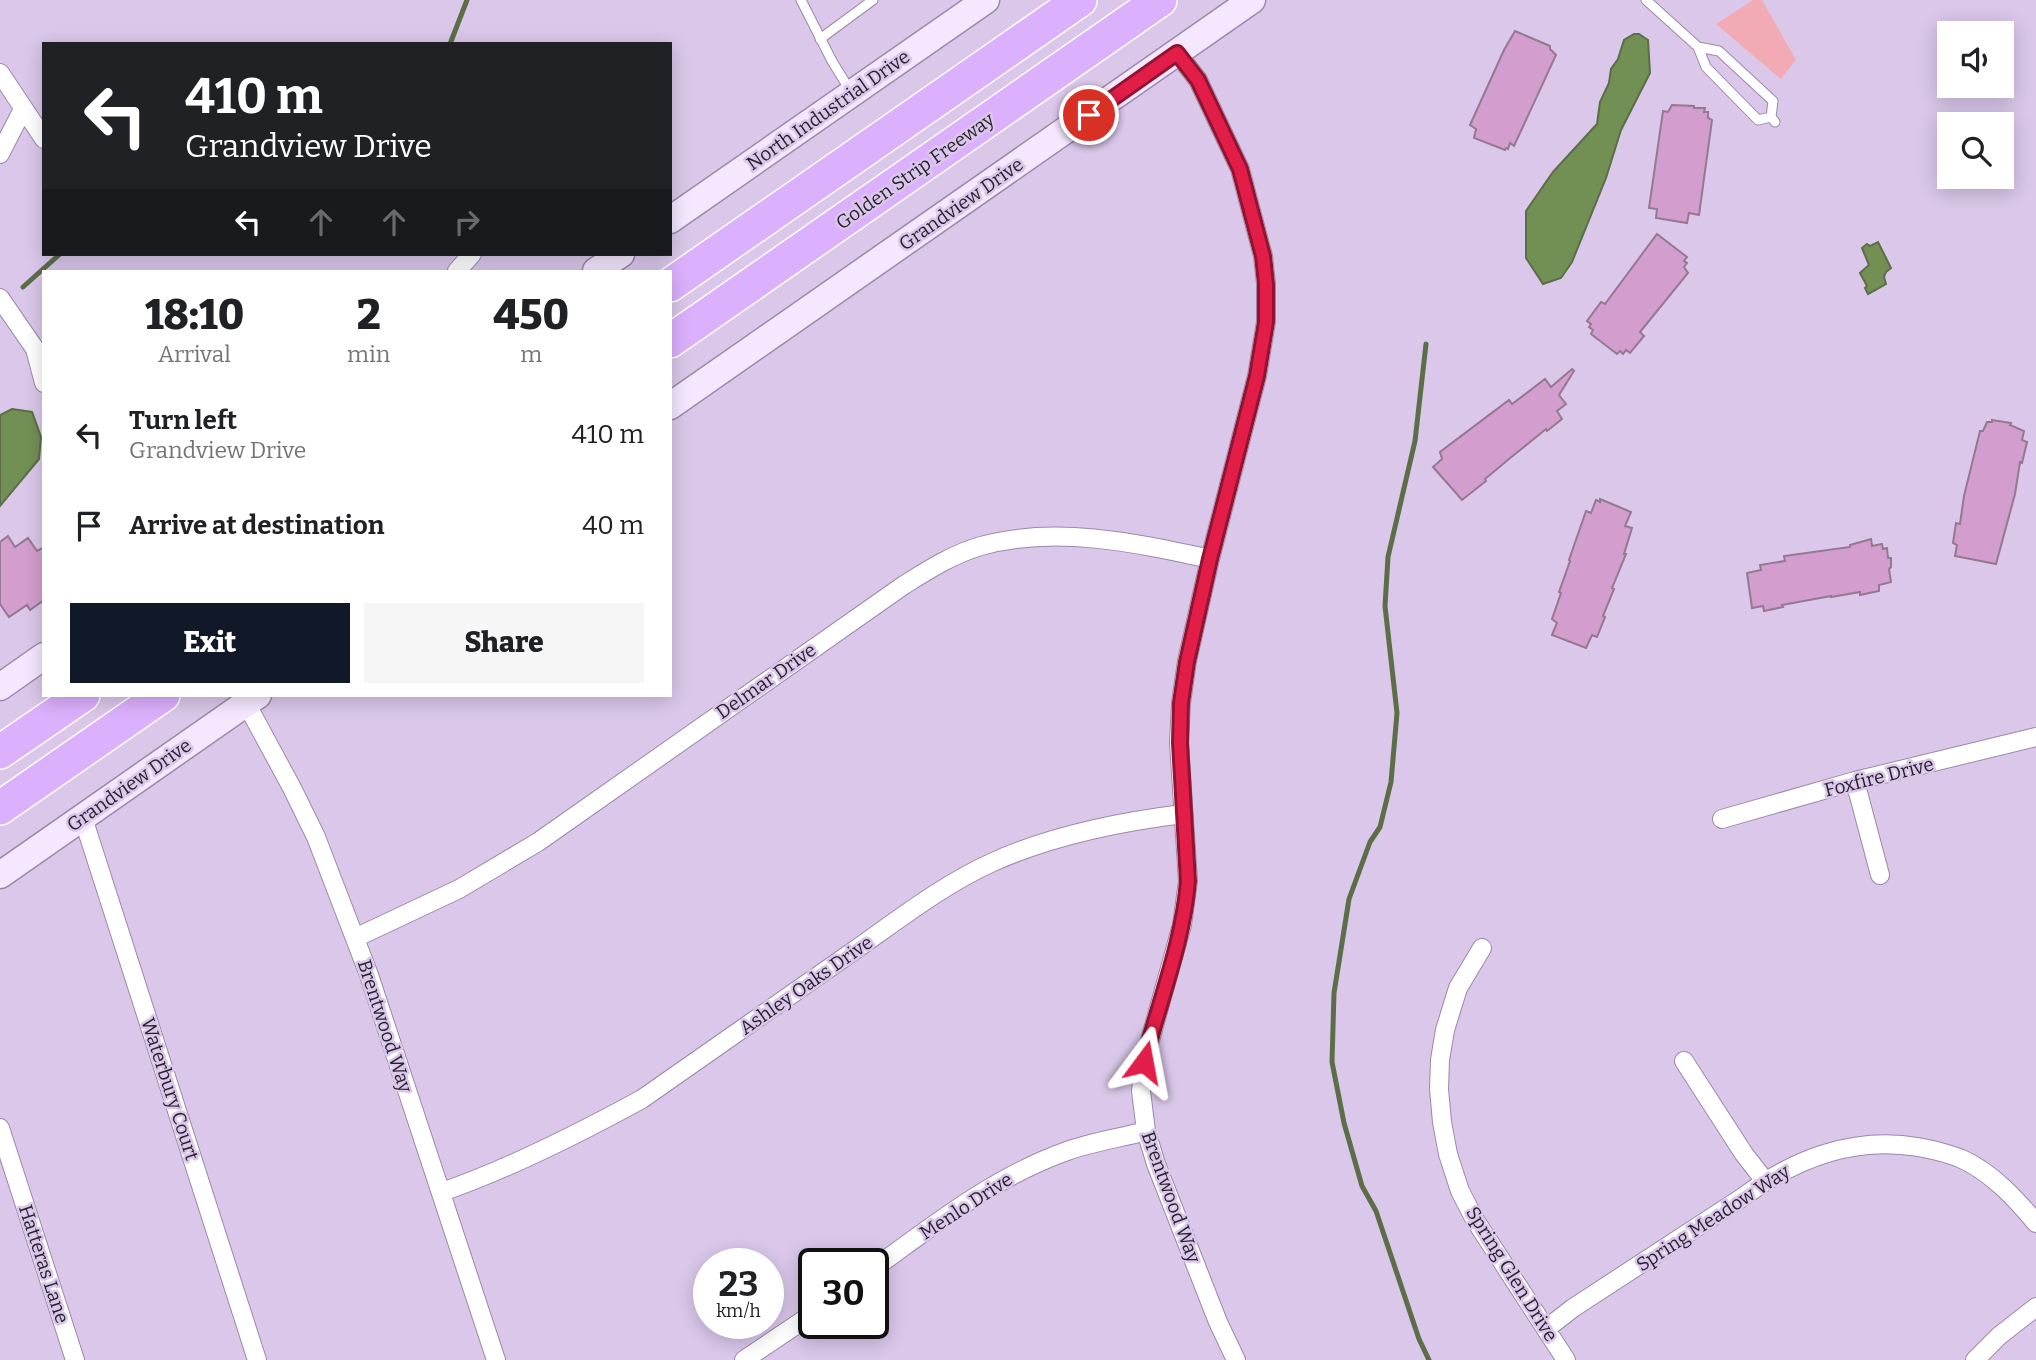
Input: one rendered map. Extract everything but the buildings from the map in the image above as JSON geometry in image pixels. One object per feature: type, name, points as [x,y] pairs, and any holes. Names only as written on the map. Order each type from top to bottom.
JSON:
[{"type":"highway","points":[[672,284],[1080,0]]},
{"type":"highway","name":"Golden Strip Freeway","points":[[672,340],[1160,0]]},
{"type":"highway","points":[[0,752],[80,697]]},
{"type":"highway","points":[[0,808],[160,697]]},
{"type":"street","name":"North Industrial Drive","points":[[672,219],[986,0]]},
{"type":"street","name":"Grandview Drive","points":[[672,405],[1252,0]]},
{"type":"street","name":"Brentwood Way","points":[[1177,53],[1198,80],[1240,169],[1263,256],[1266,322],[1257,376],[1210,559],[1187,662],[1181,703],[1180,743],[1182,814],[1188,881],[1186,902],[1144,1062],[1141,1091],[1146,1131],[1156,1164],[1218,1322],[1236,1360]]},
{"type":"street","points":[[0,73],[42,136]]},
{"type":"street","points":[[0,154],[23,109]]},
{"type":"street","points":[[458,270],[470,256]]},
{"type":"street","points":[[597,270],[618,256]]},
{"type":"street","points":[[0,298],[35,349],[42,375]]},
{"type":"street","name":"Delmar Drive","points":[[355,938],[459,889],[538,842],[904,585],[953,556],[1001,541],[1062,536],[1111,540],[1210,559]]},
{"type":"street","points":[[0,687],[42,657]]},
{"type":"street","name":"Grandview Drive","points":[[0,875],[252,699]]},
{"type":"street","name":"Brentwood Way","points":[[252,699],[316,837],[369,975],[496,1360]]},
{"type":"street","name":"Foxfire Drive","points":[[1722,819],[1855,782],[2036,737]]},
{"type":"street","points":[[1855,782],[1880,875]]},
{"type":"street","name":"Ashley Oaks Drive","points":[[442,1192],[595,1125],[642,1099],[918,906],[991,863],[1033,845],[1082,832],[1135,820],[1182,814]]},
{"type":"street","name":"Waterbury Court","points":[[82,818],[257,1360]]},
{"type":"street","name":"Spring Glen Drive","points":[[1482,948],[1458,988],[1445,1030],[1440,1060],[1439,1089],[1448,1154],[1460,1191],[1470,1210],[1566,1360]]},
{"type":"street","points":[[1685,1061],[1744,1154],[1765,1181]]},
{"type":"street","name":"Hatteras Lane","points":[[0,1128],[75,1360]]},
{"type":"street","name":"Menlo Drive","points":[[889,1257],[985,1189],[1026,1168],[1068,1151],[1146,1131]]},
{"type":"street","name":"Spring Meadow Way","points":[[1546,1329],[1573,1308],[1765,1181],[1805,1160],[1833,1150],[1868,1145],[1908,1145],[1951,1155],[1980,1169],[2019,1203],[2036,1223]]},
{"type":"street","points":[[1975,1360],[1999,1336],[2036,1307]]},
{"type":"street","points":[[744,1360],[798,1324]]},
{"type":"lane","points":[[801,0],[852,93]]},
{"type":"lane","points":[[820,39],[873,0]]},
{"type":"lane","points":[[1646,0],[1698,47],[1706,66],[1758,120],[1773,120],[1773,101],[1719,51],[1698,47]]},
{"type":"shaded area","points":[[1753,0],[1762,0],[1796,60],[1781,79],[1716,24]]},
{"type":"shaded area","points":[[1634,34],[1648,40],[1650,73],[1621,130],[1606,178],[1572,262],[1561,278],[1543,284],[1526,258],[1526,211],[1553,172],[1597,124],[1600,102],[1609,83],[1611,69],[1618,59],[1624,40]]},
{"type":"shaded area","points":[[1878,242],[1891,268],[1884,277],[1886,284],[1868,294],[1860,273],[1869,265],[1862,248]]},
{"type":"shaded area","points":[[12,409],[32,412],[41,437],[39,459],[0,506],[0,415]]},
{"type":"waterway","points":[[451,42],[467,0]]},
{"type":"waterway","points":[[42,270],[58,256]]},
{"type":"waterway","points":[[23,287],[42,270]]},
{"type":"waterway","points":[[1426,344],[1415,441],[1388,557],[1385,606],[1397,713],[1391,782],[1380,827],[1370,842],[1349,899],[1334,993],[1332,1062],[1344,1123],[1362,1186],[1376,1211],[1419,1339],[1429,1360]]},
{"type":"route","points":[[1089,115],[1177,53],[1198,80],[1240,169],[1263,256],[1266,284],[1266,322],[1257,376],[1220,518],[1187,662],[1181,703],[1180,743],[1182,814],[1188,881],[1186,902],[1144,1062]]}]
